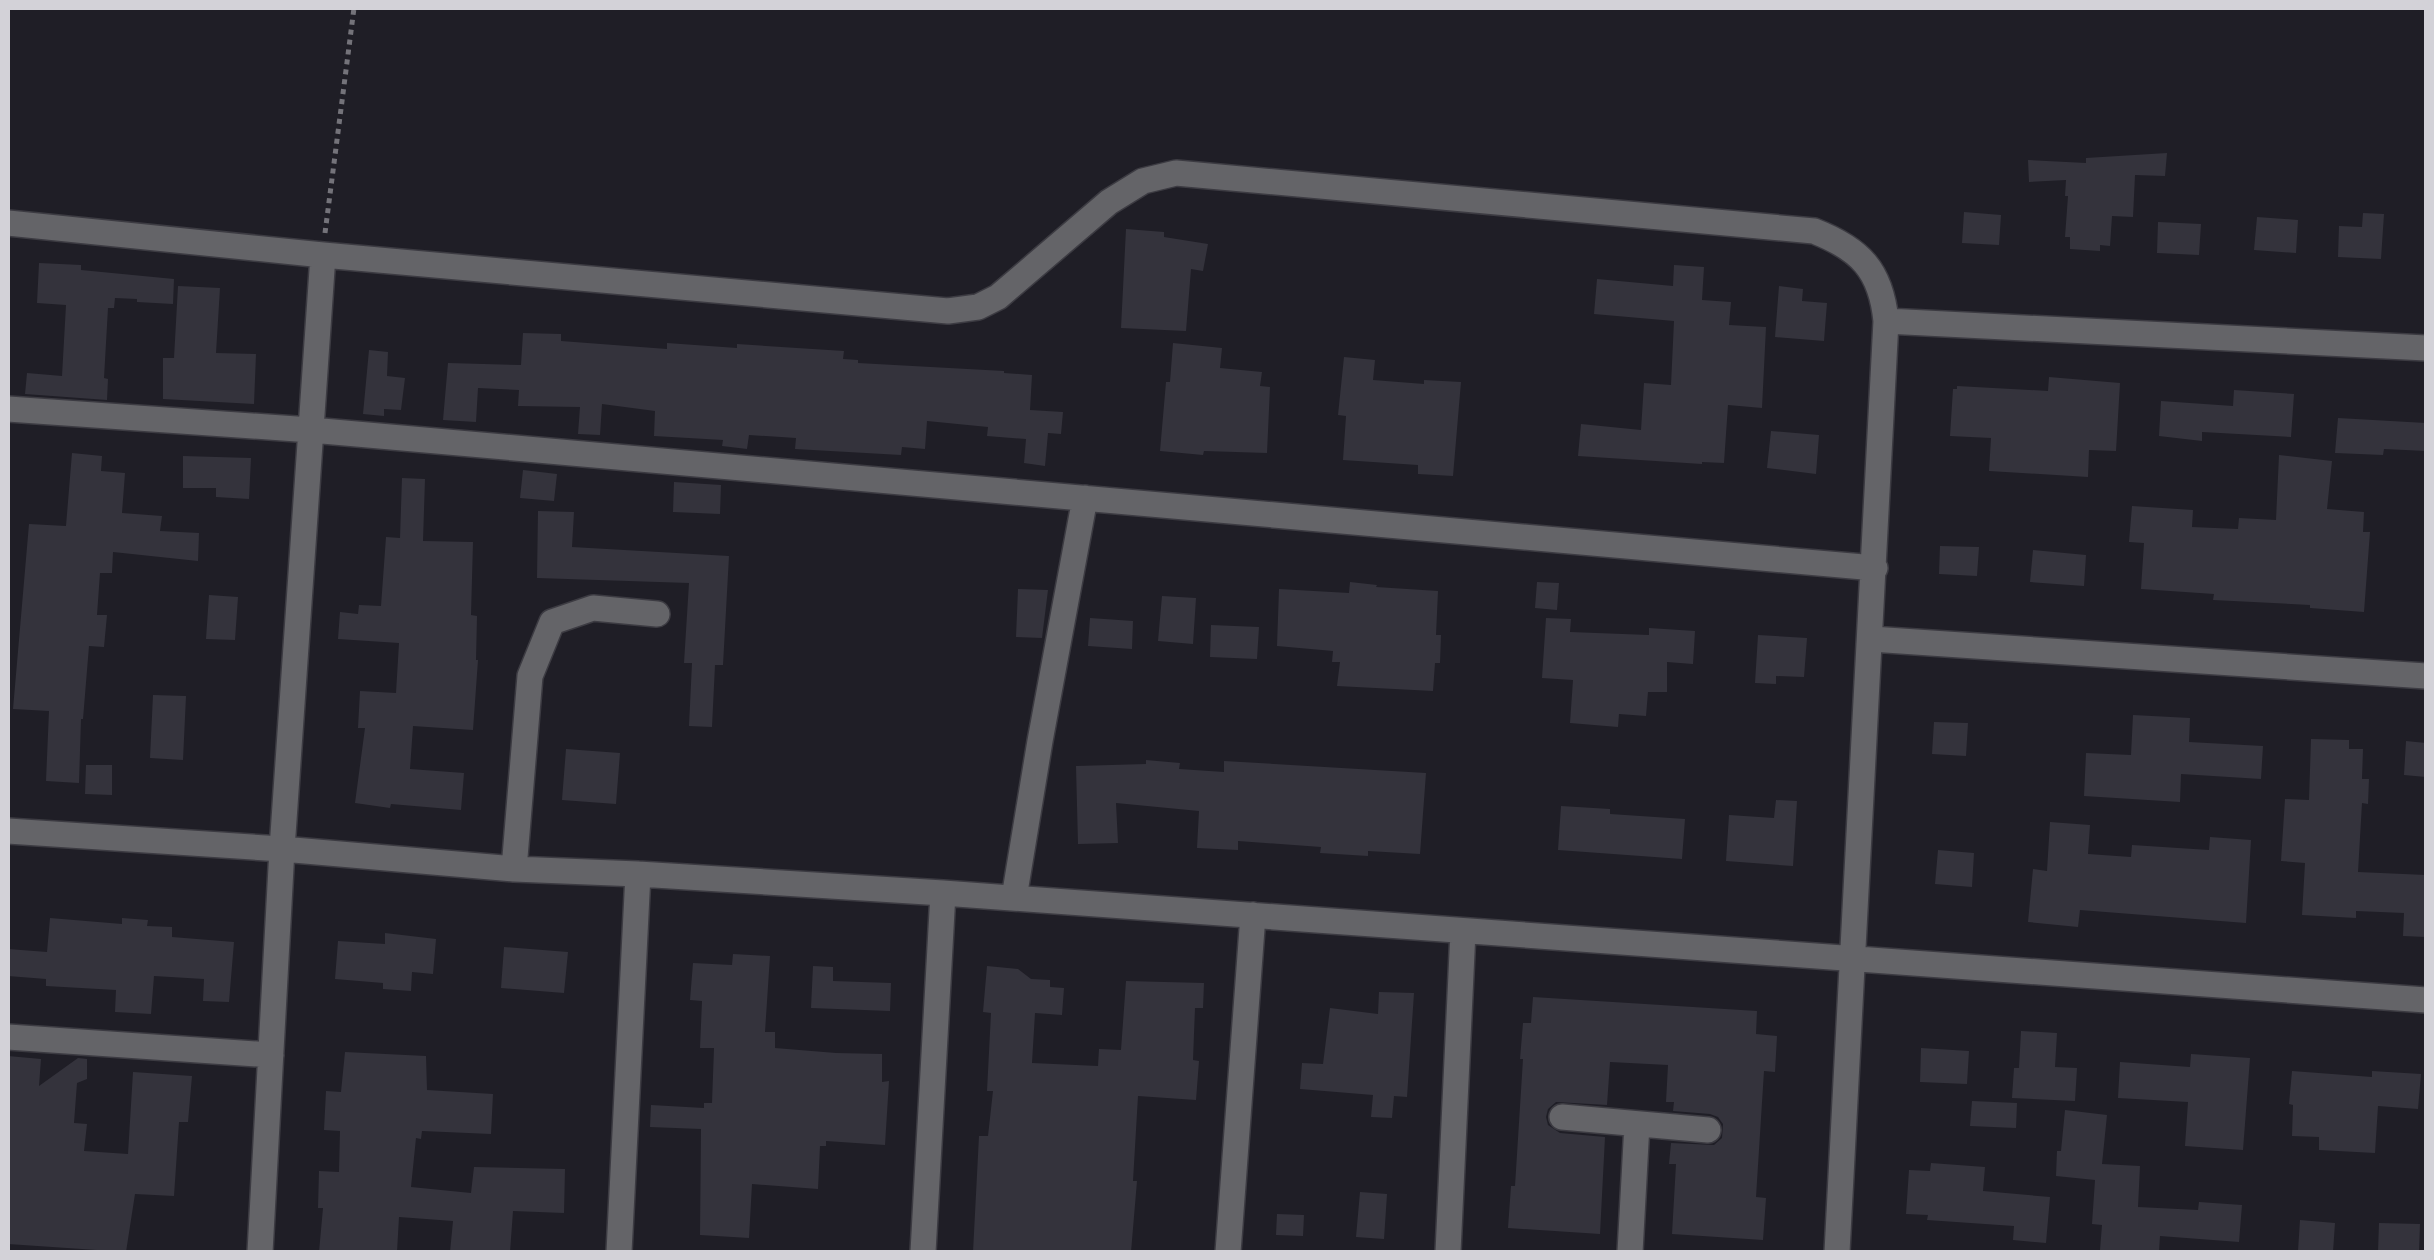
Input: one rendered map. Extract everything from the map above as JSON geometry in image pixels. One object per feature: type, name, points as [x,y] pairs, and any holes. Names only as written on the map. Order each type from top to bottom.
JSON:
[{"type":"street","points":[[8,224],[948,312],[978,307],[998,297],[1108,202],[1144,181],[1176,172],[1814,231],[1839,241],[1862,257],[1884,300],[1886,321],[1837,1252]]},
{"type":"street","points":[[260,1252],[322,255]]},
{"type":"street","points":[[1886,321],[2426,348]]},
{"type":"street","points":[[8,409],[311,430],[1874,568]]},
{"type":"street","points":[[1014,898],[1084,498]]},
{"type":"street","points":[[514,869],[530,676],[552,622],[592,608],[657,614]]},
{"type":"street","points":[[1871,639],[2426,676]]},
{"type":"street","points":[[8,831],[514,869],[1014,898],[2426,1000]]},
{"type":"street","points":[[619,1252],[638,874]]},
{"type":"street","points":[[923,1252],[942,893]]},
{"type":"street","points":[[1228,1252],[1253,915]]},
{"type":"street","points":[[1448,1252],[1462,931]]},
{"type":"street","points":[[8,1037],[271,1055]]},
{"type":"street","points":[[1562,1117],[1708,1130]]},
{"type":"street","points":[[1630,1252],[1636,1124]]},
{"type":"path","points":[[322,255],[354,8]]},
{"type":"building","points":[[2167,153],[2165,176],[2135,175],[2133,217],[2112,216],[2110,246],[2100,245],[2100,251],[2070,249],[2070,237],[2065,237],[2066,180],[2029,182],[2028,160],[2086,163],[2086,158]]},
{"type":"building","points":[[1964,212],[2001,215],[1999,245],[1962,243]]},
{"type":"building","points":[[2363,213],[2384,214],[2381,259],[2338,257],[2339,226],[2362,227]]},
{"type":"building","points":[[2257,217],[2298,220],[2296,253],[2254,250]]},
{"type":"building","points":[[2158,222],[2201,224],[2199,255],[2157,253]]},
{"type":"building","points":[[1126,229],[1164,232],[1164,237],[1208,244],[1203,271],[1191,269],[1186,331],[1121,328]]},
{"type":"building","points":[[39,263],[174,279],[173,304],[115,298],[114,308],[108,308],[104,378],[108,379],[107,400],[25,394],[27,373],[62,376],[66,305],[37,303]]},
{"type":"building","points":[[1674,265],[1704,267],[1702,300],[1731,302],[1729,325],[1766,327],[1762,408],[1728,405],[1724,463],[1578,456],[1581,424],[1641,430],[1644,383],[1671,385],[1674,321],[1594,314],[1597,279],[1673,286]]},
{"type":"building","points":[[178,286],[220,288],[216,353],[256,354],[254,404],[163,399],[163,358],[174,358]]},
{"type":"building","points":[[1779,286],[1803,289],[1802,301],[1827,303],[1824,341],[1775,337]]},
{"type":"building","points":[[523,333],[561,334],[561,341],[667,349],[667,343],[844,351],[843,359],[858,363],[1032,375],[1030,410],[1063,412],[1061,434],[1048,433],[1045,466],[1024,463],[1026,439],[987,436],[988,427],[927,421],[925,449],[902,447],[901,455],[795,449],[796,438],[749,435],[747,449],[722,446],[723,440],[654,436],[655,411],[602,404],[600,435],[578,434],[580,407],[518,406],[519,390],[478,388],[476,422],[443,420],[448,363],[521,365]]},
{"type":"building","points":[[1173,343],[1222,348],[1220,368],[1262,372],[1260,386],[1270,387],[1267,453],[1204,451],[1203,455],[1160,451]]},
{"type":"building","points":[[369,350],[388,352],[387,376],[405,378],[401,410],[384,409],[384,416],[363,414]]},
{"type":"building","points":[[1344,357],[1375,360],[1373,380],[1461,382],[1453,476],[1418,474],[1418,465],[1343,460],[1346,416],[1338,415]]},
{"type":"building","points":[[2049,377],[2120,383],[2116,451],[2089,450],[2088,477],[1989,471],[1991,438],[1950,436],[1953,389],[1957,386],[2048,391]]},
{"type":"building","points":[[2234,390],[2294,394],[2291,437],[2202,432],[2202,441],[2159,436],[2161,401],[2233,406]]},
{"type":"building","points":[[2338,418],[2426,423],[2426,451],[2384,449],[2383,455],[2335,453]]},
{"type":"building","points":[[1771,431],[1819,435],[1816,474],[1767,468]]},
{"type":"building","points":[[72,453],[102,456],[101,471],[125,473],[122,513],[162,516],[160,531],[199,533],[198,561],[113,552],[112,573],[100,573],[97,615],[107,615],[104,647],[89,646],[79,783],[46,781],[49,711],[13,709],[29,524],[66,526]]},
{"type":"building","points":[[2279,455],[2332,461],[2327,509],[2364,512],[2363,532],[2370,532],[2364,612],[2213,600],[2214,594],[2141,589],[2144,543],[2129,542],[2132,506],[2193,510],[2192,527],[2238,529],[2239,518],[2276,520]]},
{"type":"building","points":[[183,456],[251,458],[249,499],[216,497],[216,488],[183,488]]},
{"type":"building","points":[[523,470],[557,474],[554,501],[520,498]]},
{"type":"building","points":[[402,478],[425,479],[423,541],[473,542],[471,615],[477,616],[478,660],[473,730],[413,726],[410,769],[464,773],[461,810],[355,803],[365,728],[358,728],[360,691],[396,693],[399,643],[338,639],[340,612],[358,614],[359,605],[381,606],[386,537],[400,538]]},
{"type":"building","points":[[674,482],[721,485],[720,514],[673,512]]},
{"type":"building","points":[[538,511],[574,512],[572,547],[729,556],[723,665],[715,665],[712,727],[689,726],[692,663],[684,663],[689,583],[537,578]]},
{"type":"building","points":[[1940,546],[1979,547],[1977,576],[1939,574]]},
{"type":"building","points":[[2033,550],[2086,555],[2084,586],[2030,582]]},
{"type":"building","points":[[1350,582],[1438,591],[1436,635],[1441,635],[1440,663],[1435,663],[1433,691],[1337,686],[1340,662],[1332,662],[1333,651],[1277,646],[1279,589],[1349,593]]},
{"type":"building","points":[[1537,582],[1559,583],[1557,610],[1535,608]]},
{"type":"building","points":[[1018,589],[1048,590],[1042,638],[1016,637]]},
{"type":"building","points":[[209,595],[238,597],[235,640],[206,639]]},
{"type":"building","points":[[1162,596],[1196,598],[1193,644],[1158,641]]},
{"type":"building","points":[[1090,618],[1133,621],[1132,649],[1088,646]]},
{"type":"building","points":[[1546,618],[1571,619],[1570,632],[1649,635],[1649,628],[1695,631],[1693,664],[1667,662],[1667,692],[1648,692],[1646,716],[1619,714],[1618,727],[1570,723],[1573,680],[1542,678]]},
{"type":"building","points":[[1211,625],[1259,627],[1257,659],[1210,657]]},
{"type":"building","points":[[1758,635],[1807,638],[1804,677],[1776,676],[1776,684],[1755,683]]},
{"type":"building","points":[[153,695],[186,696],[183,760],[150,758]]},
{"type":"building","points":[[2133,715],[2190,718],[2189,742],[2263,746],[2261,779],[2181,774],[2180,802],[2084,796],[2086,753],[2131,755]]},
{"type":"building","points":[[1934,722],[1968,723],[1966,756],[1932,754]]},
{"type":"building","points":[[2311,739],[2349,740],[2349,749],[2363,749],[2362,779],[2369,779],[2368,804],[2362,803],[2358,872],[2426,875],[2426,937],[2403,936],[2404,913],[2356,911],[2356,918],[2302,915],[2305,863],[2281,861],[2285,799],[2309,800]]},
{"type":"building","points":[[2406,741],[2426,743],[2426,777],[2404,775]]},
{"type":"building","points":[[566,749],[620,753],[616,804],[562,800]]},
{"type":"building","points":[[1146,760],[1180,763],[1179,769],[1224,772],[1224,761],[1426,773],[1420,854],[1320,853],[1321,847],[1238,841],[1238,850],[1197,848],[1199,811],[1116,803],[1118,843],[1078,844],[1076,766],[1146,764]]},
{"type":"building","points":[[86,765],[112,765],[112,795],[85,794]]},
{"type":"building","points":[[1776,800],[1797,801],[1793,866],[1726,861],[1729,815],[1774,818]]},
{"type":"building","points":[[1561,806],[1685,819],[1682,859],[1558,850]]},
{"type":"building","points":[[2050,822],[2090,825],[2088,854],[2131,857],[2132,845],[2209,850],[2210,837],[2251,840],[2246,923],[2080,910],[2078,927],[2028,922],[2033,869],[2047,871]]},
{"type":"building","points":[[1938,850],[1974,853],[1972,887],[1935,884]]},
{"type":"building","points":[[50,918],[122,924],[122,918],[148,920],[147,926],[172,927],[172,937],[234,942],[229,1002],[203,1001],[204,979],[154,976],[151,1014],[115,1012],[116,990],[46,986],[46,979],[8,976],[8,949],[47,952]]},
{"type":"building","points":[[385,933],[436,939],[433,974],[412,972],[411,991],[383,989],[383,983],[335,979],[338,941],[385,944]]},
{"type":"building","points":[[504,947],[568,952],[564,993],[501,988]]},
{"type":"building","points":[[733,954],[770,956],[765,1032],[775,1032],[775,1048],[882,1054],[882,1082],[889,1081],[885,1145],[826,1141],[826,1146],[820,1146],[818,1189],[752,1184],[749,1238],[700,1235],[701,1129],[650,1127],[651,1105],[704,1108],[704,1103],[712,1103],[714,1048],[700,1048],[702,1001],[690,1000],[693,963],[732,965]]},
{"type":"building","points":[[813,966],[833,967],[833,981],[891,983],[890,1011],[811,1008]]},
{"type":"building","points":[[987,966],[1018,969],[1031,979],[1050,980],[1050,987],[1064,988],[1062,1015],[1035,1013],[1032,1063],[1098,1066],[1099,1049],[1121,1050],[1126,981],[1204,983],[1203,1008],[1195,1008],[1193,1060],[1199,1061],[1196,1100],[1138,1096],[1131,1252],[973,1252],[979,1136],[988,1136],[993,1091],[987,1091],[991,1013],[983,1012]]},
{"type":"building","points":[[1379,992],[1414,993],[1407,1097],[1394,1096],[1392,1118],[1371,1117],[1373,1095],[1300,1089],[1302,1063],[1323,1064],[1330,1008],[1378,1014]]},
{"type":"building","points":[[1533,997],[1757,1011],[1756,1034],[1777,1036],[1775,1072],[1764,1071],[1756,1197],[1766,1198],[1763,1240],[1672,1234],[1676,1164],[1669,1164],[1671,1143],[1714,1145],[1722,1138],[1723,1124],[1710,1114],[1673,1111],[1674,1102],[1666,1102],[1668,1065],[1610,1062],[1607,1105],[1556,1102],[1546,1117],[1548,1125],[1560,1133],[1605,1137],[1600,1234],[1508,1228],[1511,1186],[1515,1186],[1523,1023],[1531,1023]]},
{"type":"building","points":[[2021,1031],[2057,1033],[2055,1067],[2077,1068],[2075,1101],[2012,1098]]},
{"type":"building","points":[[1921,1048],[1969,1051],[1967,1084],[1920,1082]]},
{"type":"building","points":[[345,1052],[426,1056],[427,1090],[493,1094],[491,1134],[422,1131],[421,1139],[416,1138],[411,1187],[471,1193],[474,1167],[565,1169],[564,1213],[513,1211],[510,1252],[450,1252],[453,1221],[399,1217],[397,1252],[319,1252],[323,1208],[318,1208],[319,1171],[339,1172],[340,1131],[324,1130],[326,1091],[341,1092]]},
{"type":"building","points":[[2191,1054],[2250,1058],[2243,1150],[2185,1146],[2188,1102],[2118,1098],[2120,1062],[2190,1067]]},
{"type":"building","points":[[8,1056],[41,1059],[39,1086],[78,1058],[87,1059],[87,1079],[77,1083],[74,1123],[87,1124],[84,1151],[128,1154],[133,1072],[192,1076],[188,1122],[179,1122],[174,1196],[135,1194],[126,1252],[8,1244]]},
{"type":"building","points":[[2292,1071],[2372,1077],[2372,1071],[2421,1074],[2418,1109],[2378,1106],[2375,1153],[2319,1150],[2319,1137],[2292,1136]]},
{"type":"building","points":[[1972,1101],[2017,1103],[2016,1128],[1970,1126]]},
{"type":"building","points":[[2065,1110],[2107,1115],[2102,1164],[2140,1166],[2138,1207],[2198,1210],[2199,1202],[2242,1205],[2239,1242],[2160,1236],[2159,1252],[2100,1250],[2102,1225],[2092,1224],[2095,1180],[2056,1176]]},
{"type":"building","points":[[1931,1163],[1985,1167],[1983,1191],[2050,1197],[2046,1243],[2013,1240],[2014,1226],[1927,1220],[1928,1215],[1906,1214],[1909,1170],[1930,1171]]},
{"type":"building","points":[[1360,1192],[1387,1194],[1384,1239],[1356,1237]]},
{"type":"building","points":[[1277,1214],[1304,1215],[1303,1236],[1276,1235]]},
{"type":"building","points":[[2300,1220],[2335,1223],[2333,1252],[2298,1251]]},
{"type":"building","points":[[2379,1223],[2420,1224],[2419,1252],[2378,1252]]}]
